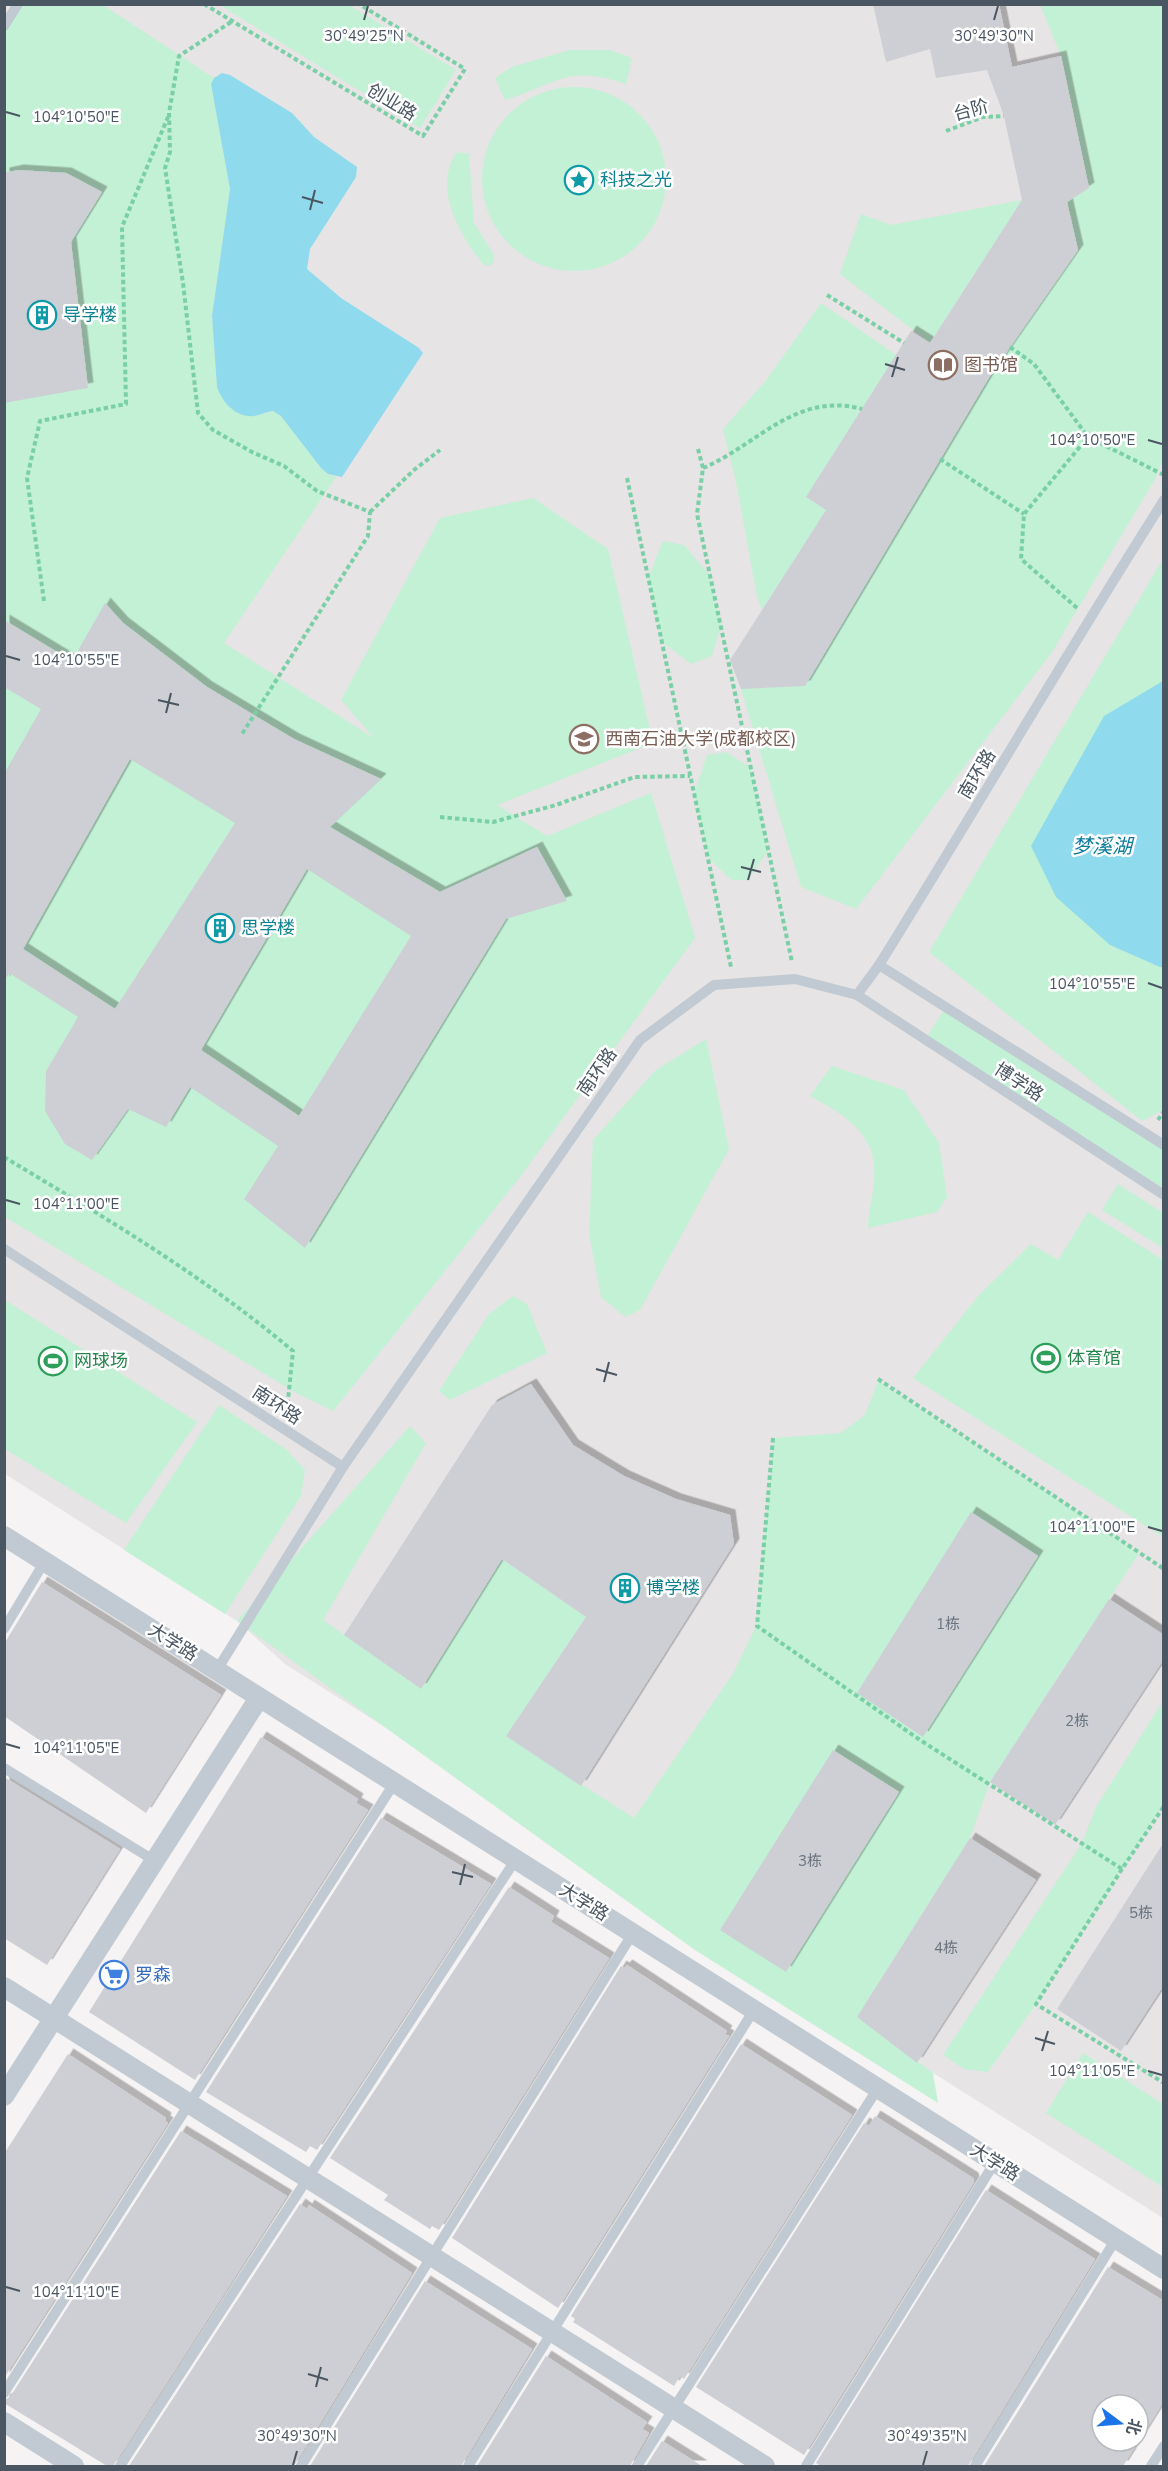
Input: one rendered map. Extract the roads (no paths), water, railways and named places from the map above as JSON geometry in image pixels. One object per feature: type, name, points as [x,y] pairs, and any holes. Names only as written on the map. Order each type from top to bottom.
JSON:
[{"type":"street","name":"大学路","points":[[4,1536],[1164,2269]]},
{"type":"street","points":[[4,2096],[259,1698]]},
{"type":"street","points":[[4,1987],[765,2466]]},
{"type":"street","points":[[4,2422],[74,2466]]},
{"type":"lane","points":[[4,26],[18,4]]},
{"type":"lane","name":"南环路","points":[[4,1249],[343,1467],[640,1040],[714,985],[795,979],[857,995],[879,965],[997,774],[1088,619],[1164,500]]},
{"type":"lane","name":"博学路","points":[[879,965],[1164,1145]]},
{"type":"lane","name":"博学路","points":[[857,995],[1164,1196]]},
{"type":"lane","points":[[217,1670],[343,1467]]},
{"type":"lane","points":[[4,1629],[45,1561]]},
{"type":"lane","points":[[4,1768],[155,1862]]},
{"type":"lane","points":[[4,2393],[394,1782]]},
{"type":"lane","points":[[120,2466],[516,1859]]},
{"type":"lane","points":[[301,2466],[633,1933]]},
{"type":"lane","points":[[468,2466],[754,2010]]},
{"type":"lane","points":[[637,2466],[878,2088]]},
{"type":"lane","points":[[806,2466],[995,2162]]},
{"type":"lane","points":[[975,2466],[1116,2239]]},
{"type":"lane","points":[[1150,2466],[1164,2446]]},
{"type":"water","points":[[222,73],[230,75],[292,113],[314,137],[357,167],[356,177],[310,249],[307,269],[341,298],[419,348],[423,353],[342,477],[328,474],[321,468],[281,416],[273,411],[254,416],[236,412],[222,398],[217,387],[212,316],[230,189],[211,84],[214,78]]},
{"type":"water","name":"梦溪湖","points":[[1163,681],[1164,967],[1160,967],[1110,945],[1056,897],[1031,846],[1104,716]]},
{"type":"place","name":"科技之光","points":[[579,180]]},
{"type":"place","name":"导学楼","points":[[42,315]]},
{"type":"place","name":"图书馆","points":[[943,365]]},
{"type":"place","name":"西南石油大学(成都校区)","points":[[584,739]]},
{"type":"place","name":"思学楼","points":[[220,928]]},
{"type":"place","name":"体育馆","points":[[1046,1358]]},
{"type":"place","name":"网球场","points":[[53,1361]]},
{"type":"place","name":"博学楼","points":[[625,1588]]},
{"type":"place","name":"罗森","points":[[114,1975]]}]
